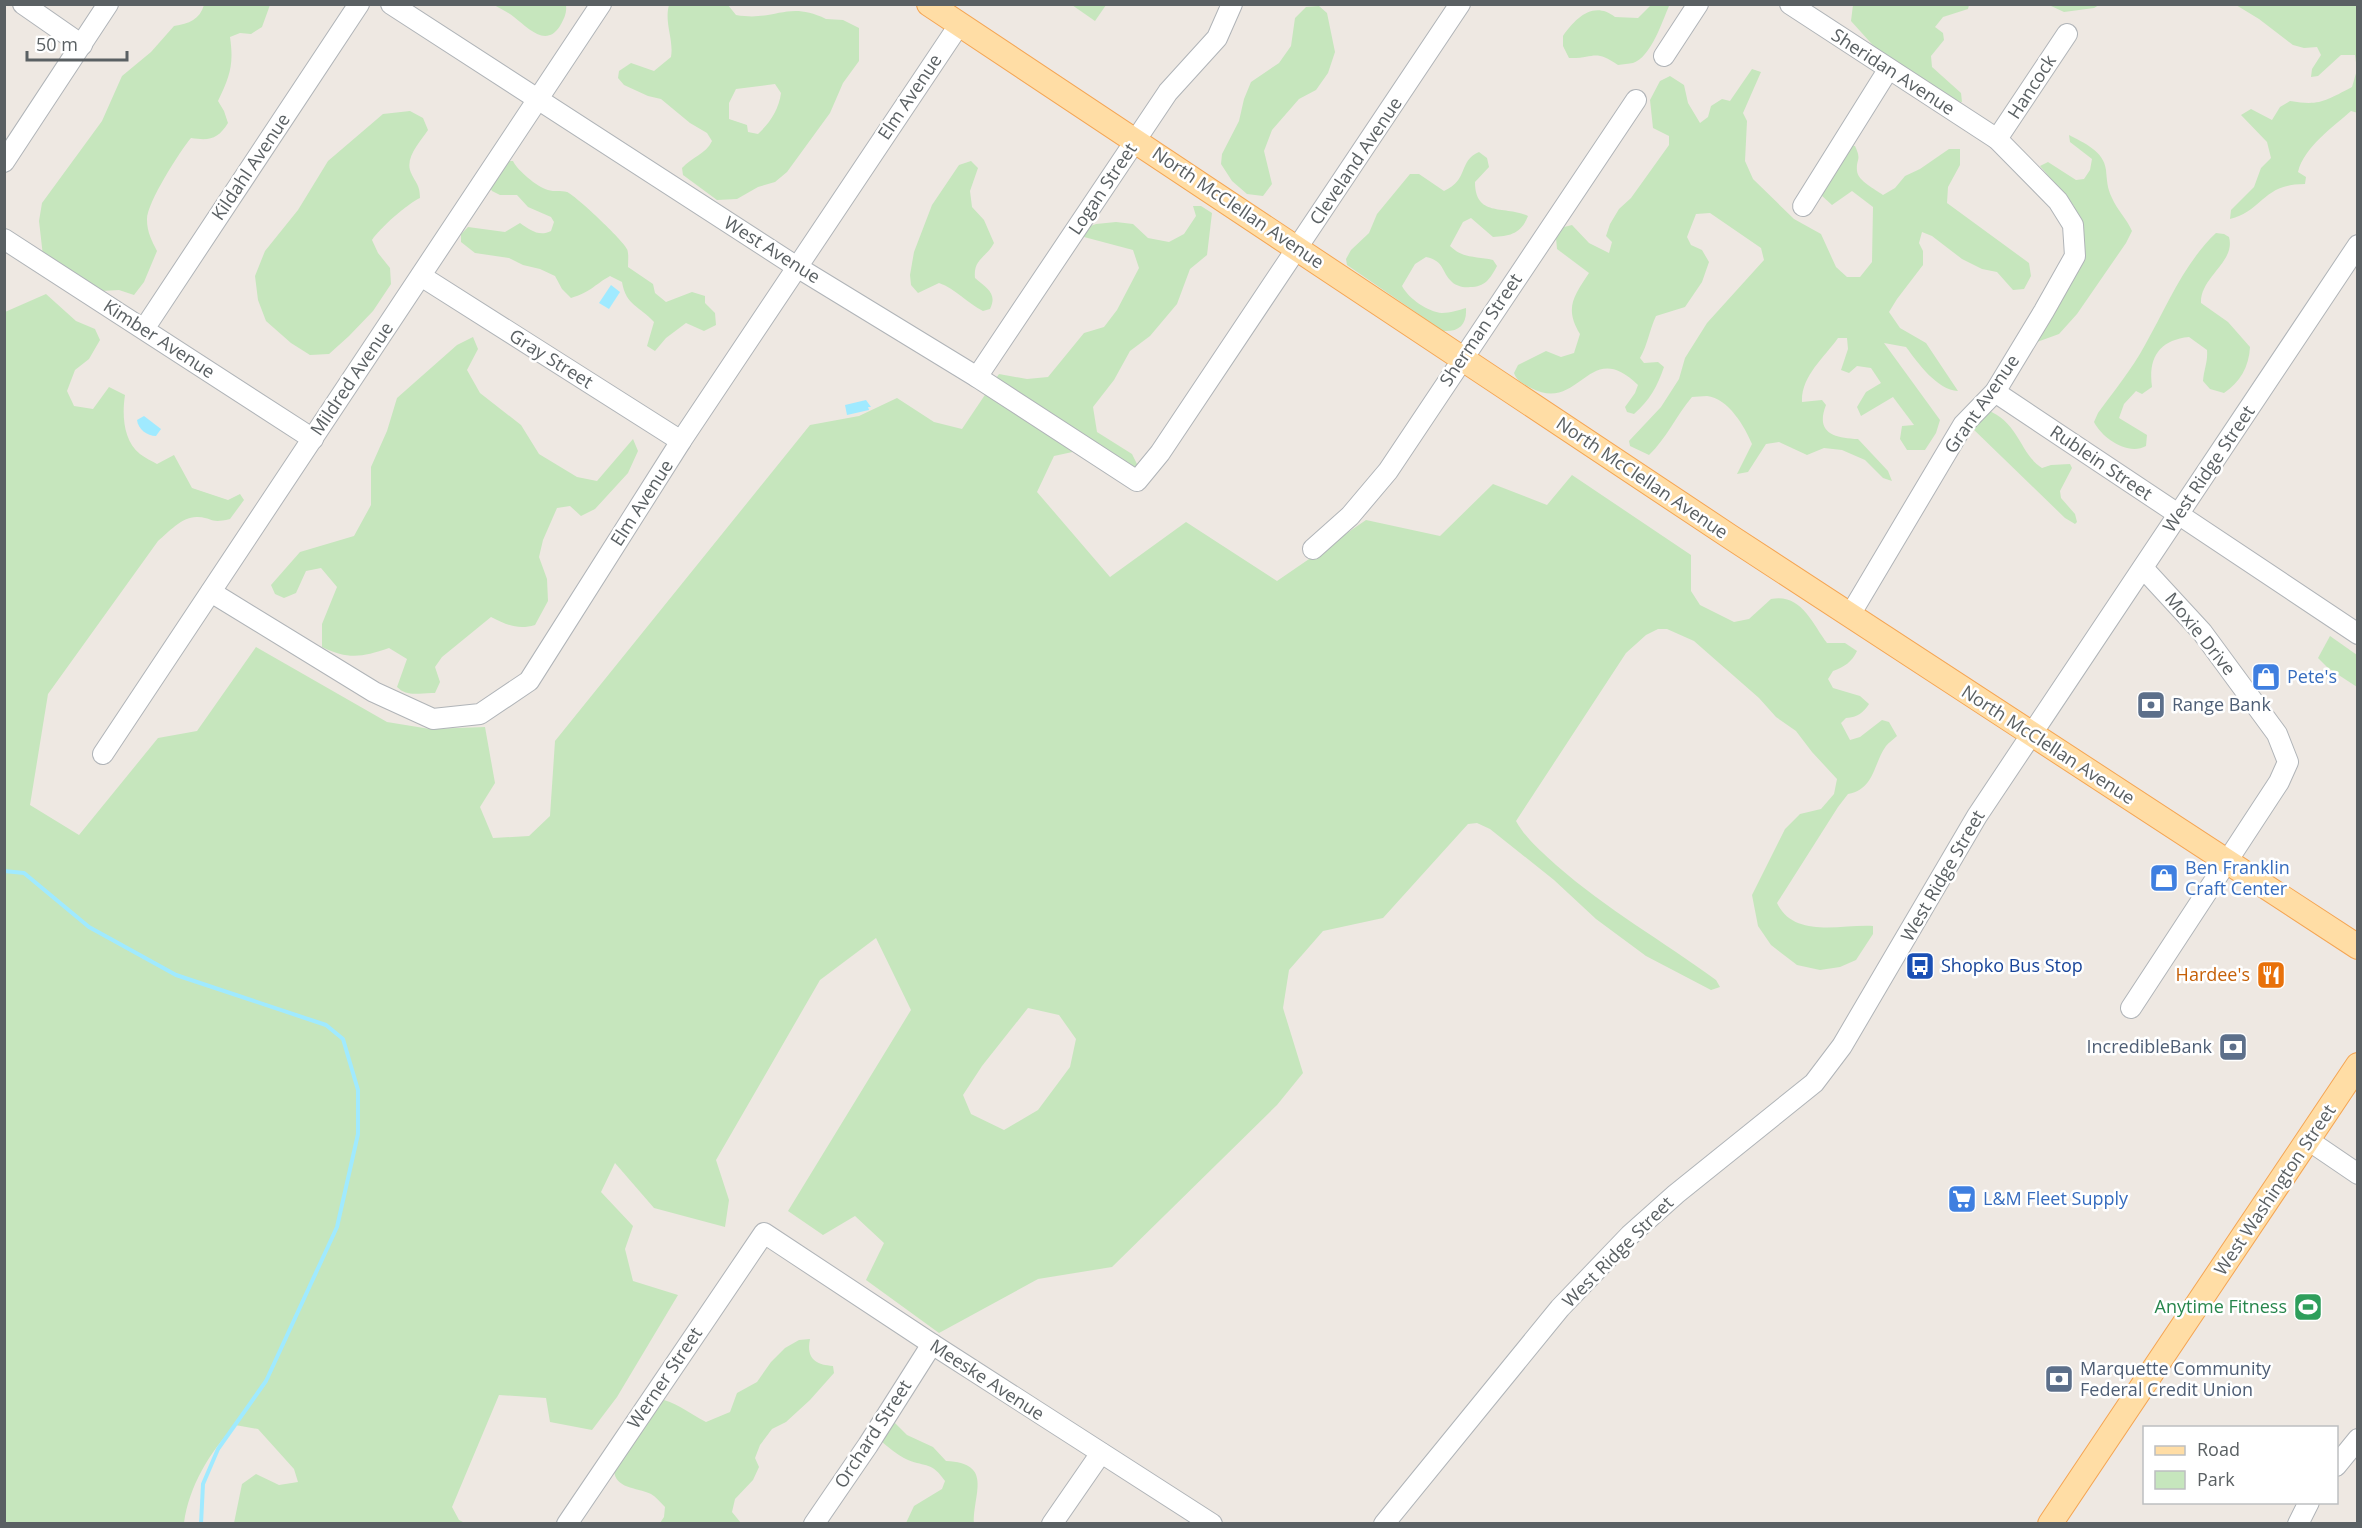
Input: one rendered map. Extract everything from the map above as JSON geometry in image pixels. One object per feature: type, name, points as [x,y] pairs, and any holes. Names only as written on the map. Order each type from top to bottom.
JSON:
[{"type":"main road","name":"North McClellan Avenue","points":[[929,4],[1850,615],[2358,947]]},
{"type":"main road","name":"West Washington Street","points":[[2050,1524],[2358,1065]]},
{"type":"street","points":[[22,4],[81,45]]},
{"type":"street","points":[[4,162],[108,4]]},
{"type":"street","name":"Kildahl Avenue","points":[[144,328],[359,4]]},
{"type":"street","name":"West Avenue","points":[[391,4],[797,267],[977,377],[1137,481],[1151,466]]},
{"type":"street","name":"Mildred Avenue","points":[[103,754],[602,4]]},
{"type":"street","name":"Logan Street","points":[[977,377],[1168,92],[1217,38],[1232,4]]},
{"type":"street","name":"Cleveland Avenue","points":[[1151,466],[1460,4]]},
{"type":"street","points":[[1664,56],[1698,4]]},
{"type":"street","name":"Sheridan Avenue","points":[[1790,4],[1997,140]]},
{"type":"street","name":"Elm Avenue","points":[[211,592],[374,692],[433,719],[480,714],[529,681],[681,441],[959,25]]},
{"type":"street","name":"Hancock","points":[[1997,140],[2067,34]]},
{"type":"street","points":[[1803,206],[1888,70]]},
{"type":"street","name":"Sherman Street","points":[[1312,549],[1350,516],[1388,471],[1636,100]]},
{"type":"street","name":"Grant Avenue","points":[[1850,615],[1963,425],[1995,392],[2075,256],[2073,225],[2058,201],[2026,166],[1997,140]]},
{"type":"street","name":"Kimber Avenue","points":[[4,239],[313,439]]},
{"type":"street","name":"West Ridge Street","points":[[1384,1524],[1560,1308],[1630,1235],[1676,1194],[1814,1083],[1854,1027],[1977,816],[2358,245]]},
{"type":"street","name":"Gray Street","points":[[421,276],[681,441]]},
{"type":"street","name":"Rublein Street","points":[[1995,392],[2358,634]]},
{"type":"street","name":"Moxie Drive","points":[[2131,1008],[2279,782],[2288,762],[2277,734],[2202,632],[2143,568]]},
{"type":"street","points":[[2308,1140],[2358,1174]]},
{"type":"street","name":"Meeske Avenue","points":[[764,1233],[1212,1524]]},
{"type":"street","name":"Werner Street","points":[[567,1524],[764,1233]]},
{"type":"street","name":"Orchard Street","points":[[814,1524],[868,1445],[932,1344]]},
{"type":"street","points":[[2338,1465],[2358,1439]]},
{"type":"street","points":[[1052,1524],[1101,1453]]},
{"type":"street","points":[[2298,1524],[2308,1504]]},
{"type":"green space","points":[[1106,4],[1095,21],[1072,5]]},
{"type":"green space","points":[[204,5],[270,5],[262,27],[251,34],[240,33],[230,37],[232,55],[230,70],[218,101],[228,123],[221,133],[213,138],[191,138],[172,165],[152,202],[147,224],[157,251],[144,282],[134,295],[119,290],[101,291],[43,256],[39,221],[42,203],[102,121],[122,76],[151,52],[174,26],[197,17]]},
{"type":"green space","points":[[494,5],[566,5],[565,16],[560,26],[555,32],[543,36]]},
{"type":"green space","points":[[669,5],[728,5],[736,15],[750,16],[801,11],[826,19],[843,20],[859,28],[859,61],[843,83],[830,113],[787,172],[775,182],[758,187],[737,199],[717,200],[683,175],[682,168],[706,149],[712,141],[707,133],[690,123],[661,99],[624,85],[618,78],[619,71],[631,63],[654,71],[671,57]],"holes":[[[775,84],[781,93],[773,115],[758,134],[748,132],[747,125],[729,119],[729,103],[736,89]]]},
{"type":"green space","points":[[1651,5],[1669,6],[1650,47],[1633,63],[1618,65],[1599,56],[1569,58],[1563,46],[1563,36],[1573,23],[1585,14],[1599,10],[1615,17],[1638,18]]},
{"type":"green space","points":[[1853,5],[1969,5],[1968,9],[1943,17],[1935,27],[1943,33],[1944,40],[1931,56],[1932,67],[1961,93],[1962,102],[1952,101],[1889,63],[1851,21]]},
{"type":"green space","points":[[2049,5],[2099,5],[2094,8],[2064,12]]},
{"type":"green space","points":[[2236,5],[2357,5],[2358,113],[2351,111],[2320,138],[2306,154],[2298,172],[2306,177],[2305,184],[2280,188],[2250,210],[2230,219],[2231,210],[2254,187],[2261,168],[2271,158],[2267,142],[2241,115],[2251,109],[2272,120],[2280,107],[2290,101],[2309,103],[2328,99],[2352,87],[2357,70],[2355,55],[2341,55],[2318,76],[2311,77],[2312,69],[2321,55],[2317,47],[2304,48],[2293,45]]},
{"type":"green space","points":[[1319,6],[1327,13],[1335,52],[1328,73],[1316,90],[1299,99],[1272,130],[1264,151],[1272,184],[1263,196],[1247,194],[1232,181],[1221,164],[1222,154],[1239,121],[1251,82],[1279,63],[1291,46],[1295,18],[1306,7]]},
{"type":"green space","points":[[1752,69],[1761,72],[1743,113],[1747,121],[1745,161],[1753,179],[1794,219],[1821,234],[1836,267],[1847,277],[1860,277],[1872,262],[1873,207],[1852,191],[1832,205],[1821,195],[1848,145],[1855,146],[1857,151],[1857,171],[1860,178],[1883,195],[1895,188],[1905,176],[1920,169],[1949,149],[1960,149],[1960,165],[1948,187],[1947,203],[2029,263],[2031,276],[2024,289],[2013,290],[1997,272],[1982,269],[1962,259],[1932,236],[1922,232],[1919,243],[1923,251],[1923,265],[1889,312],[1900,328],[1926,343],[1958,391],[1935,381],[1906,347],[1884,343],[1940,420],[1936,433],[1925,450],[1907,450],[1900,439],[1902,426],[1914,425],[1893,397],[1861,416],[1857,407],[1866,392],[1881,383],[1871,368],[1857,366],[1849,373],[1841,370],[1848,349],[1847,338],[1838,338],[1814,368],[1805,384],[1802,402],[1822,400],[1826,405],[1823,414],[1825,428],[1834,435],[1858,439],[1888,471],[1892,481],[1883,478],[1865,460],[1842,450],[1824,448],[1807,455],[1779,442],[1766,444],[1748,472],[1737,474],[1752,444],[1735,414],[1722,402],[1707,396],[1692,397],[1661,442],[1649,455],[1630,446],[1629,441],[1661,407],[1679,379],[1685,358],[1707,323],[1764,260],[1761,248],[1710,213],[1696,214],[1687,237],[1691,245],[1702,250],[1709,262],[1702,282],[1685,307],[1656,316],[1640,358],[1644,363],[1658,362],[1664,367],[1652,393],[1634,414],[1627,412],[1625,407],[1638,385],[1621,372],[1607,368],[1595,371],[1562,392],[1548,393],[1523,384],[1514,373],[1518,365],[1546,351],[1561,357],[1574,353],[1580,334],[1573,317],[1573,302],[1589,273],[1557,249],[1556,238],[1564,227],[1572,225],[1589,243],[1609,253],[1612,242],[1606,236],[1610,224],[1669,145],[1669,136],[1653,128],[1650,100],[1660,81],[1670,76],[1684,85],[1688,103],[1700,123],[1708,117],[1711,106],[1722,99],[1730,101]]},
{"type":"green space","points":[[410,111],[423,118],[428,130],[415,149],[409,165],[419,189],[420,198],[394,217],[372,240],[378,253],[390,268],[391,284],[373,311],[329,354],[310,355],[291,343],[266,321],[258,300],[255,276],[265,251],[298,210],[328,161],[383,114]]},
{"type":"green space","points":[[2069,135],[2092,148],[2101,158],[2106,170],[2110,194],[2132,231],[2077,314],[2059,334],[2037,342],[2028,337],[2079,229],[2074,206],[2040,166],[2048,162],[2076,180],[2084,179],[2090,170],[2092,159],[2070,142]]},
{"type":"green space","points":[[1479,152],[1487,158],[1489,167],[1475,182],[1476,193],[1480,201],[1486,206],[1528,216],[1522,227],[1514,233],[1499,237],[1493,237],[1471,218],[1463,222],[1450,246],[1465,255],[1493,260],[1497,266],[1480,286],[1456,285],[1440,264],[1432,259],[1426,257],[1415,264],[1402,286],[1414,300],[1431,310],[1442,313],[1466,308],[1465,319],[1458,329],[1443,331],[1347,265],[1346,259],[1351,250],[1369,233],[1377,214],[1410,174],[1419,174],[1444,191],[1457,182],[1468,160]]},
{"type":"green space","points":[[505,161],[513,161],[538,185],[550,191],[567,192],[588,209],[624,244],[628,251],[628,267],[653,284],[655,293],[666,302],[692,292],[705,296],[705,303],[715,313],[716,325],[704,331],[686,323],[666,338],[655,351],[647,346],[654,322],[630,301],[622,282],[610,276],[588,291],[571,298],[562,289],[555,276],[509,258],[475,253],[461,242],[461,234],[468,227],[505,232],[520,223],[539,233],[547,233],[551,231],[554,222],[551,217],[528,207],[517,195],[500,195],[492,191],[489,186]]},
{"type":"green space","points":[[971,161],[978,168],[970,191],[972,207],[984,220],[994,243],[978,263],[975,272],[975,278],[990,291],[993,299],[990,309],[983,311],[939,283],[918,293],[911,285],[910,275],[914,252],[932,205],[959,165]]},
{"type":"green space","points":[[1193,206],[1201,206],[1212,213],[1207,255],[1190,269],[1177,304],[1150,336],[1130,351],[1114,380],[1093,407],[1097,432],[1132,454],[1139,468],[1130,471],[1077,451],[1054,456],[1037,492],[1110,577],[1186,522],[1277,581],[1366,520],[1440,536],[1493,484],[1547,505],[1572,475],[1691,555],[1691,591],[1700,605],[1734,622],[1749,619],[1771,599],[1781,598],[1798,605],[1805,611],[1827,643],[1845,643],[1857,651],[1850,661],[1833,671],[1828,679],[1833,688],[1860,696],[1869,704],[1860,714],[1846,718],[1841,723],[1850,740],[1860,737],[1882,720],[1889,722],[1897,736],[1886,746],[1864,787],[1848,794],[1838,807],[1777,903],[1795,922],[1807,926],[1873,926],[1873,934],[1856,960],[1840,967],[1820,970],[1797,965],[1771,945],[1758,926],[1752,895],[1785,829],[1800,814],[1821,809],[1834,794],[1837,779],[1796,731],[1776,717],[1759,698],[1694,641],[1667,629],[1658,629],[1646,635],[1626,653],[1516,821],[1524,834],[1575,881],[1716,980],[1720,987],[1711,990],[1646,956],[1596,919],[1554,880],[1490,829],[1477,823],[1468,824],[1383,918],[1323,931],[1289,970],[1283,1008],[1303,1073],[1277,1105],[1112,1267],[1038,1279],[939,1333],[866,1280],[884,1243],[855,1216],[823,1235],[788,1211],[911,1010],[876,938],[820,980],[716,1160],[729,1200],[725,1227],[654,1208],[615,1163],[601,1192],[633,1226],[625,1249],[633,1281],[678,1295],[617,1397],[592,1430],[550,1422],[546,1398],[499,1395],[452,1507],[459,1520],[465,1523],[234,1523],[242,1484],[256,1474],[279,1485],[298,1482],[294,1469],[258,1429],[235,1425],[217,1446],[202,1470],[191,1496],[184,1523],[5,1524],[5,312],[46,294],[76,321],[95,329],[100,340],[89,359],[75,370],[67,391],[74,406],[93,409],[109,387],[125,395],[125,427],[134,449],[157,464],[174,455],[192,488],[228,500],[240,494],[244,500],[230,519],[215,521],[192,517],[176,525],[158,541],[48,694],[30,805],[79,835],[158,738],[197,731],[256,647],[387,722],[430,729],[485,727],[495,783],[480,807],[493,838],[529,836],[550,816],[555,741],[810,425],[859,416],[897,398],[934,422],[962,429],[999,374],[1027,379],[1048,377],[1084,333],[1104,327],[1117,310],[1139,268],[1133,250],[1084,237],[1085,228],[1096,224],[1116,222],[1133,224],[1148,238],[1169,242],[1184,234],[1196,216]],"holes":[[[1028,1008],[1059,1015],[1076,1039],[1070,1067],[1038,1110],[1004,1130],[971,1114],[963,1095],[982,1066]]]},
{"type":"green space","points":[[2216,233],[2229,237],[2230,246],[2223,262],[2206,285],[2201,303],[2228,322],[2250,347],[2246,367],[2235,384],[2224,393],[2210,389],[2203,381],[2207,350],[2189,337],[2163,346],[2154,359],[2152,387],[2142,394],[2136,391],[2124,404],[2119,418],[2147,435],[2146,446],[2131,449],[2116,444],[2103,434],[2094,422],[2098,413],[2140,354],[2176,286],[2194,258]]},
{"type":"green space","points":[[473,337],[478,349],[467,370],[480,393],[521,425],[539,454],[577,477],[597,481],[633,439],[638,451],[628,473],[595,509],[581,516],[570,506],[557,508],[543,540],[539,557],[547,579],[548,601],[535,625],[513,626],[491,617],[442,657],[435,667],[440,682],[435,693],[410,693],[397,687],[407,659],[389,648],[356,656],[340,654],[322,647],[322,624],[337,587],[321,568],[306,571],[296,593],[284,598],[275,594],[271,585],[300,552],[354,536],[371,505],[371,467],[387,431],[397,398],[457,345]]},
{"type":"green space","points":[[1987,410],[2006,422],[2034,462],[2042,468],[2070,464],[2072,468],[2060,491],[2061,498],[2075,514],[2077,522],[2075,524],[2065,518],[1970,426]]},
{"type":"green space","points":[[2330,636],[2357,655],[2357,687],[2328,668],[2318,658]]},
{"type":"green space","points":[[810,1339],[809,1351],[813,1359],[821,1364],[833,1366],[834,1373],[786,1422],[772,1429],[760,1445],[755,1458],[759,1467],[753,1480],[735,1499],[732,1512],[741,1523],[660,1523],[664,1517],[665,1507],[658,1500],[651,1494],[618,1481],[614,1470],[650,1413],[664,1400],[706,1422],[730,1412],[737,1393],[757,1382],[771,1362],[785,1348],[799,1340]]},
{"type":"green space","points":[[893,1421],[907,1435],[933,1447],[946,1461],[961,1463],[970,1467],[976,1474],[978,1482],[974,1523],[906,1523],[914,1506],[942,1489],[945,1481],[932,1468],[904,1458],[880,1440]]},
{"type":"water","points":[[611,285],[620,292],[609,309],[599,303]]},
{"type":"water","points":[[866,400],[871,407],[868,407],[869,410],[847,415],[845,405]]},
{"type":"water","points":[[144,416],[161,429],[156,436],[146,433],[139,426],[137,420]]},
{"type":"waterway","points":[[4,871],[24,873],[89,927],[176,975],[326,1025],[343,1039],[358,1090],[358,1134],[337,1227],[266,1381],[218,1449],[203,1484],[201,1524]]},
{"type":"place","name":"Pete's","points":[[2266,677]]},
{"type":"place","name":"Range Bank","points":[[2151,705]]},
{"type":"place","name":"Ben Franklin Craft Center","points":[[2164,878]]},
{"type":"place","name":"Shopko Bus Stop","points":[[1920,966]]},
{"type":"place","name":"Hardee's","points":[[2271,975]]},
{"type":"place","name":"IncredibleBank","points":[[2233,1047]]},
{"type":"place","name":"L&M Fleet Supply","points":[[1962,1199]]},
{"type":"place","name":"Anytime Fitness","points":[[2308,1307]]},
{"type":"place","name":"Marquette Community Federal Credit Union","points":[[2059,1379]]}]
